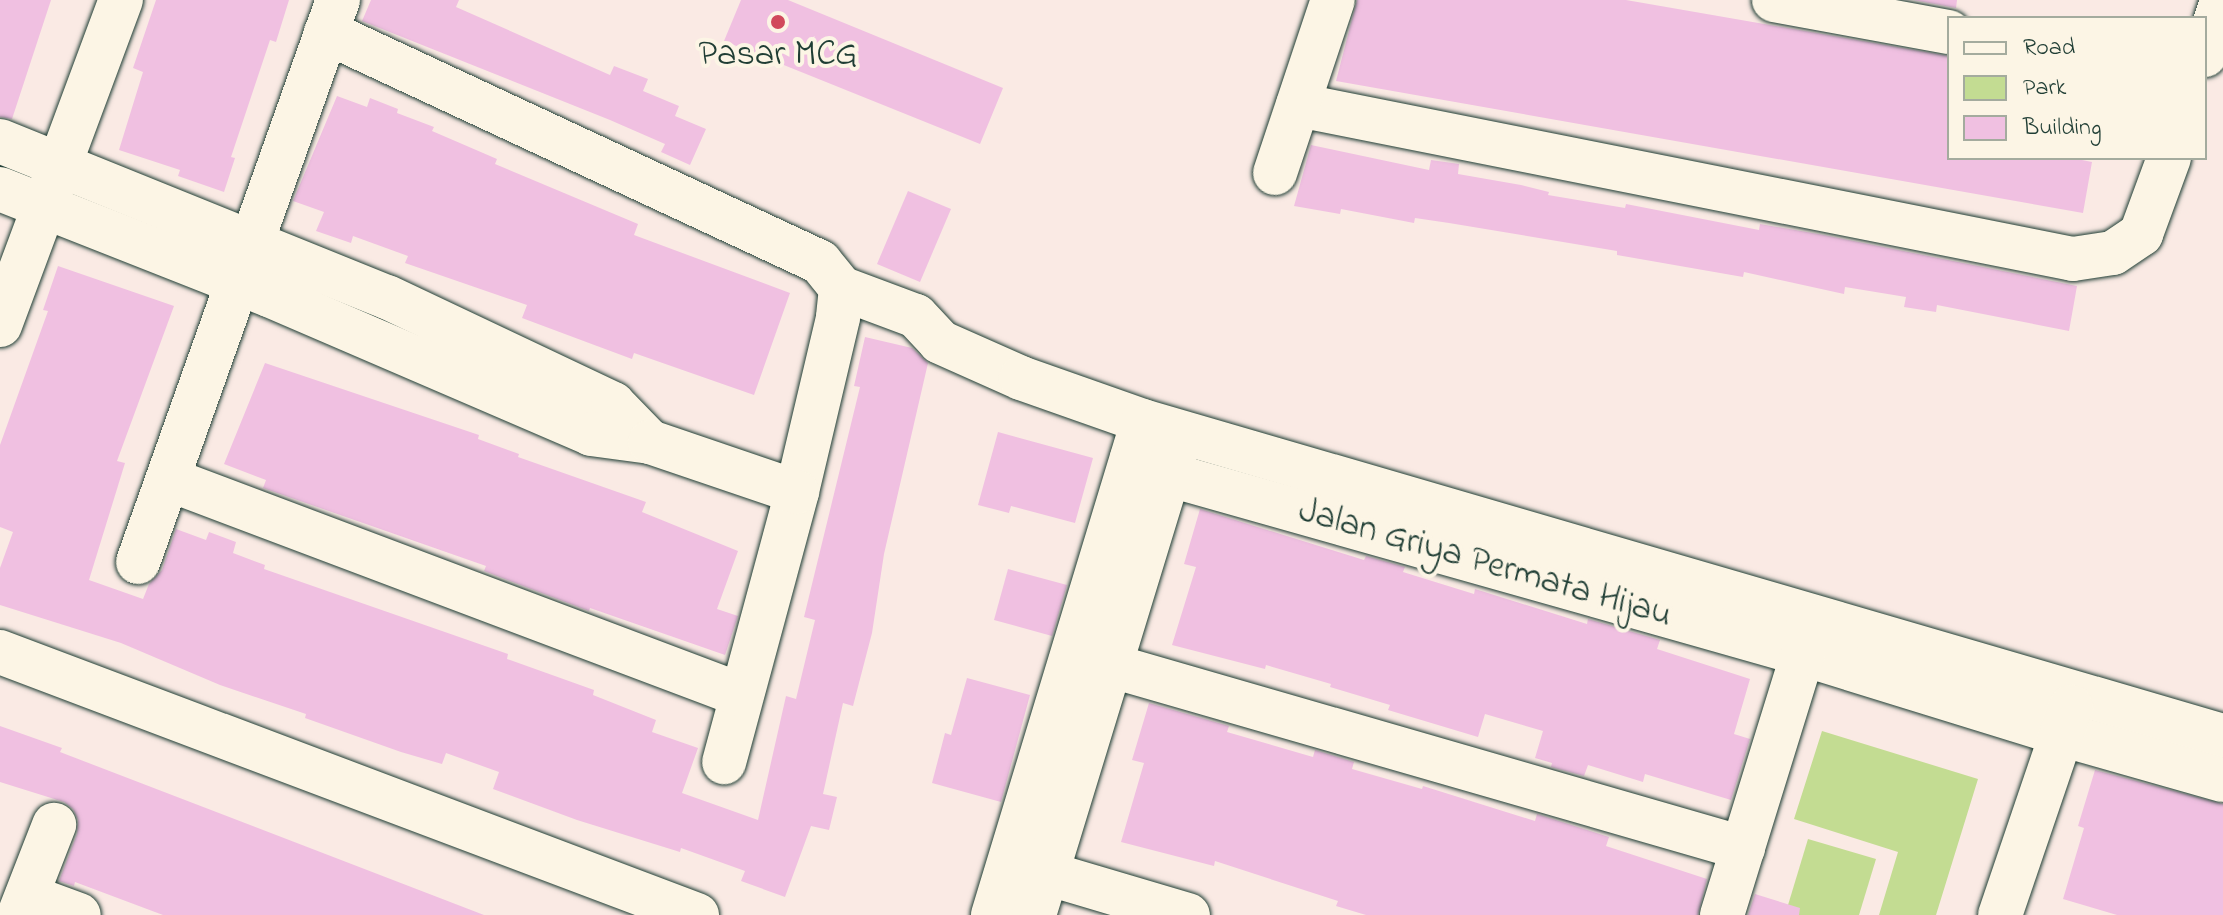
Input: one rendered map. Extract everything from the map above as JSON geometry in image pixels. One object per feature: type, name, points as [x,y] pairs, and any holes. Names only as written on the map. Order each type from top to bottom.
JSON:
[{"type":"street","points":[[0,325],[121,0]]},
{"type":"street","points":[[1275,173],[1333,0]]},
{"type":"street","points":[[1774,0],[1947,32]]},
{"type":"street","points":[[2207,49],[2222,0]]},
{"type":"street","points":[[138,562],[332,16],[820,262],[841,288],[838,318],[797,492],[724,762]]},
{"type":"street","points":[[1298,105],[2073,259],[2113,253],[2141,234],[2168,160]]},
{"type":"street","points":[[0,141],[60,164],[245,264],[591,434],[650,442],[797,492]]},
{"type":"street","points":[[0,189],[245,264]]},
{"type":"street","name":"Jalan Griya Permata Hijau","points":[[841,288],[916,316],[940,342],[1021,378],[1156,446],[1806,635],[2076,694],[2223,736]]},
{"type":"street","points":[[1034,915],[1109,665],[1156,446]]},
{"type":"street","points":[[993,915],[1156,446]]},
{"type":"street","points":[[168,479],[741,695]]},
{"type":"street","points":[[1722,915],[1806,635]]},
{"type":"street","name":"Jalan Griya Permata Hijau","points":[[1806,635],[2061,734],[2223,780]]},
{"type":"street","points":[[0,652],[697,915]]},
{"type":"street","points":[[1109,665],[1743,848]]},
{"type":"street","points":[[2000,915],[2076,694]]},
{"type":"street","points":[[54,825],[23,905],[79,915]]},
{"type":"street","points":[[1046,873],[1188,915]]},
{"type":"green space","points":[[1822,731],[1978,779],[1936,915],[1879,915],[1898,852],[1794,819]]},
{"type":"green space","points":[[1808,839],[1876,859],[1859,915],[1785,915]]},
{"type":"building","points":[[0,0],[51,0],[12,119],[0,117]]},
{"type":"building","points":[[156,0],[289,0],[276,42],[270,40],[231,157],[235,158],[224,192],[178,176],[180,170],[119,150],[143,72],[133,68]]},
{"type":"building","points":[[371,0],[459,0],[456,7],[610,75],[614,66],[648,79],[643,91],[679,106],[675,116],[706,129],[690,165],[661,152],[665,144],[362,21]]},
{"type":"building","points":[[741,0],[788,0],[1003,88],[980,144],[724,41]]},
{"type":"building","points":[[1357,0],[1626,0],[1947,56],[1947,160],[2092,162],[2083,213],[1336,81]]},
{"type":"building","points":[[1913,0],[1957,0],[1956,8]]},
{"type":"building","points":[[337,96],[367,107],[370,98],[398,109],[397,113],[434,127],[432,131],[497,159],[495,164],[638,224],[634,235],[790,293],[754,395],[634,353],[632,359],[522,318],[527,305],[405,263],[408,256],[353,236],[351,243],[316,231],[324,212],[293,201]]},
{"type":"building","points":[[1311,145],[1429,170],[1431,160],[1459,164],[1458,174],[1521,185],[1549,192],[1548,195],[1625,208],[1626,204],[1759,230],[1760,224],[1824,235],[2077,286],[2069,331],[1937,305],[1936,312],[1904,307],[1906,297],[1845,287],[1844,294],[1744,272],[1743,277],[1617,255],[1617,251],[1449,223],[1415,218],[1414,223],[1341,209],[1340,214],[1294,206]]},
{"type":"building","points":[[908,191],[951,209],[920,282],[877,264]]},
{"type":"building","points":[[58,266],[174,306],[117,461],[125,463],[89,580],[143,599],[149,584],[162,570],[176,529],[206,540],[209,532],[236,542],[233,553],[265,565],[264,569],[508,654],[507,659],[594,690],[593,695],[656,720],[652,732],[698,748],[682,793],[758,820],[786,696],[796,699],[815,620],[804,617],[860,387],[854,386],[865,337],[912,348],[928,363],[884,554],[872,633],[853,706],[843,703],[823,794],[837,797],[829,830],[811,826],[785,897],[741,881],[745,871],[681,848],[680,852],[577,820],[493,789],[499,772],[446,753],[442,764],[401,752],[305,718],[306,714],[220,685],[121,643],[0,605],[0,568],[13,532],[0,527],[0,445],[48,311],[43,310]]},
{"type":"building","points":[[265,363],[479,435],[478,439],[519,454],[518,457],[646,502],[642,512],[738,551],[717,609],[738,616],[725,655],[590,608],[589,611],[484,571],[486,566],[263,488],[266,480],[224,464]]},
{"type":"building","points":[[998,432],[1093,458],[1075,523],[1011,506],[1009,513],[978,505]]},
{"type":"building","points":[[1200,509],[1364,560],[1366,556],[1405,567],[1403,572],[1474,594],[1475,589],[1587,624],[1588,619],[1660,640],[1657,649],[1750,679],[1734,734],[1750,739],[1731,800],[1645,774],[1643,782],[1588,765],[1584,776],[1551,767],[1552,763],[1535,758],[1543,731],[1485,714],[1478,737],[1388,710],[1390,705],[1330,687],[1331,684],[1266,665],[1265,669],[1172,645],[1196,567],[1184,564]]},
{"type":"building","points":[[1008,569],[1067,585],[1052,636],[994,620]]},
{"type":"building","points":[[967,678],[1030,695],[1001,802],[932,783],[945,733],[951,735]]},
{"type":"building","points":[[1149,703],[1229,726],[1227,732],[1313,757],[1315,750],[1354,762],[1352,769],[1422,789],[1423,786],[1535,821],[1537,814],[1609,837],[1606,846],[1707,879],[1698,915],[1366,915],[1336,906],[1338,901],[1215,861],[1214,866],[1121,842],[1144,763],[1132,760]]},
{"type":"building","points":[[0,726],[484,915],[163,915],[75,882],[74,886],[59,881],[77,834],[78,820],[73,809],[64,802],[0,782]]},
{"type":"building","points":[[2095,770],[2223,804],[2223,915],[2117,915],[2063,899],[2084,828],[2078,826]]},
{"type":"building","points":[[1755,894],[1800,908],[1799,915],[1748,915]]},
{"type":"place","name":"Pasar MCG","points":[[778,22]]}]
